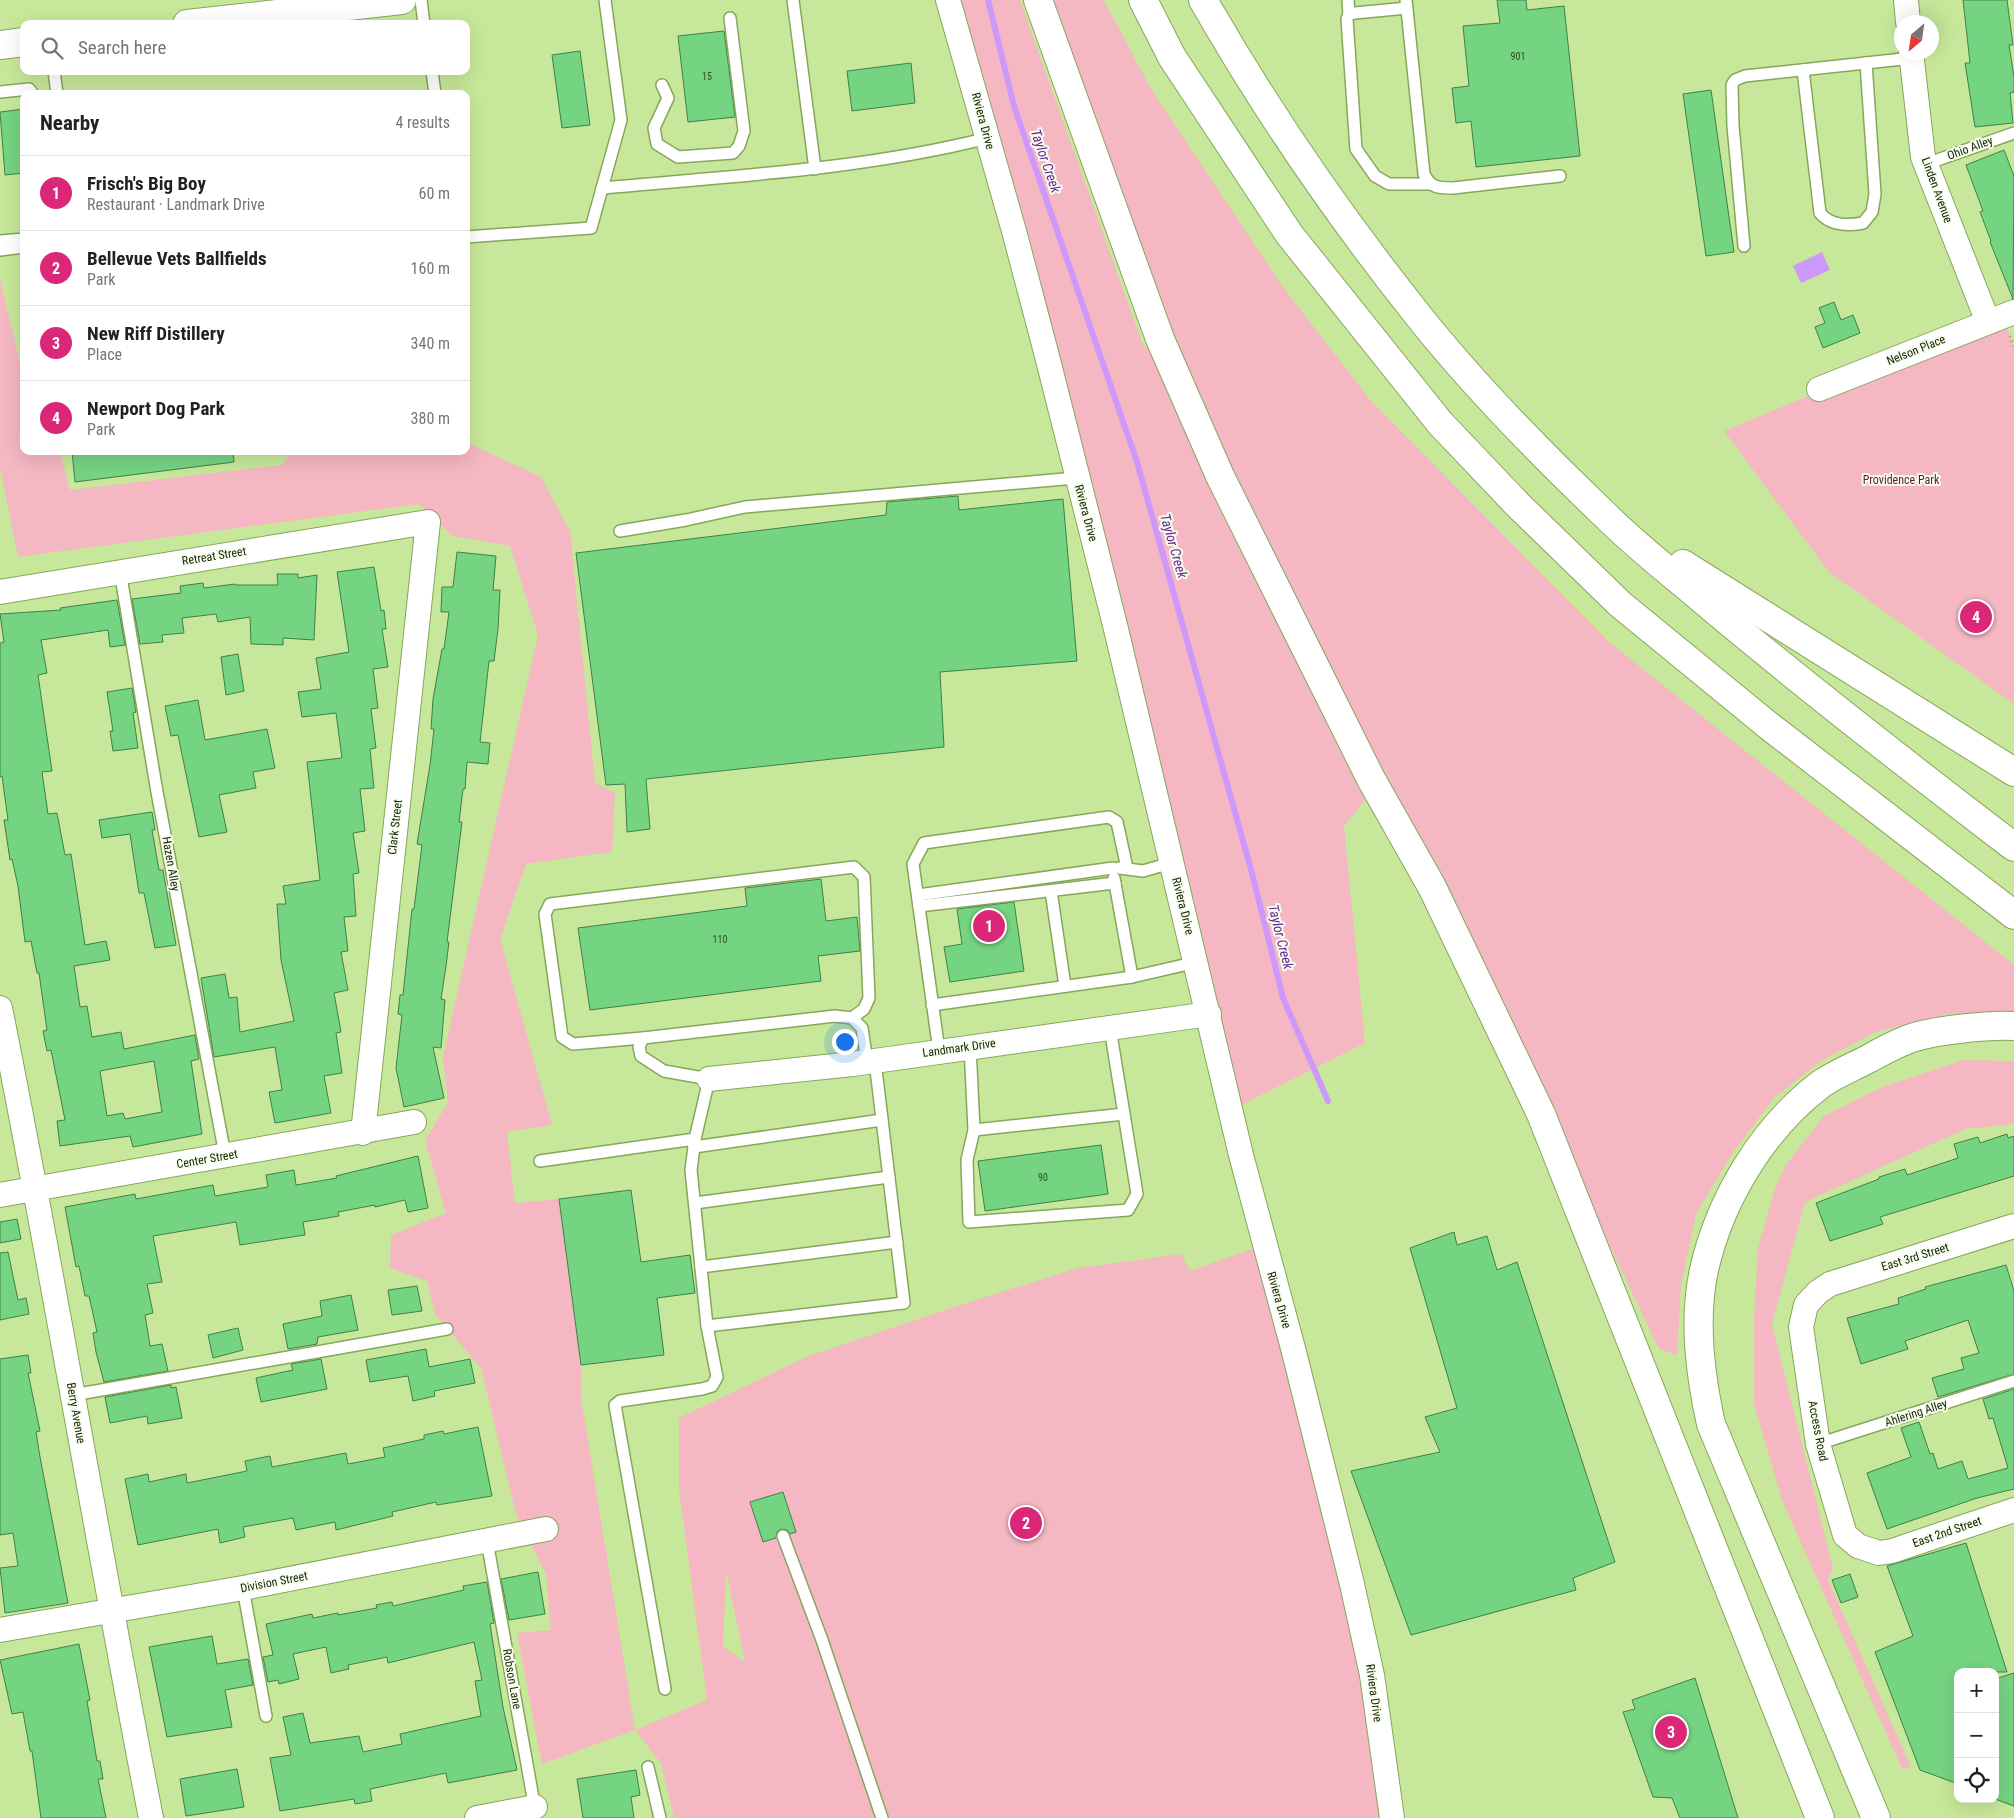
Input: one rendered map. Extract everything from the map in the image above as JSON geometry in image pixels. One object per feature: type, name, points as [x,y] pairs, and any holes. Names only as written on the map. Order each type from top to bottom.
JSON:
[{"type":"main road","points":[[223,20],[402,0]]},
{"type":"main road","points":[[1038,0],[1160,339],[1220,476],[1371,779],[1432,887],[1541,1114],[1820,1818]]},
{"type":"main road","points":[[1143,0],[1172,57],[1289,234],[1440,423],[1518,504],[1620,604],[1784,738],[2014,915]]},
{"type":"main road","points":[[1203,0],[1259,95],[1315,177],[1417,315],[1476,383],[1606,516],[1788,672],[2014,847]]},
{"type":"main road","points":[[0,45],[20,42]]},
{"type":"main road","points":[[1606,516],[2014,772]]},
{"type":"main road","points":[[1876,1818],[1711,1424],[1702,1383],[1700,1306],[1704,1271],[1713,1237],[1734,1186],[1779,1122],[1823,1083],[1911,1038],[1959,1029],[2014,1026]]},
{"type":"street","name":"Riviera Drive","points":[[948,0],[1017,241],[1115,625],[1197,962],[1243,1164],[1294,1352],[1352,1584],[1372,1675],[1392,1818]]},
{"type":"street","points":[[1906,0],[1907,15]]},
{"type":"street","name":"Linden Avenue","points":[[1912,60],[1920,136],[1926,164],[1988,322]]},
{"type":"street","name":"Nelson Place","points":[[1819,389],[2014,312]]},
{"type":"street","name":"Retreat Street","points":[[0,592],[428,522]]},
{"type":"street","name":"Clark Street","points":[[363,1133],[428,522]]},
{"type":"street","name":"Berry Avenue","points":[[0,1008],[37,1189],[111,1612],[151,1818]]},
{"type":"street","name":"Landmark Drive","points":[[709,1079],[871,1061],[1209,1014]]},
{"type":"street","name":"Center Street","points":[[0,1196],[225,1155],[363,1133],[414,1122]]},
{"type":"street","name":"East 3rd Street","points":[[1818,1292],[1830,1284],[2014,1226]]},
{"type":"street","name":"Access Road","points":[[1818,1292],[1806,1305],[1801,1326],[1818,1444],[1845,1535],[1858,1546],[1879,1553]]},
{"type":"street","name":"East 2nd Street","points":[[1879,1553],[1892,1551],[2014,1510]]},
{"type":"street","name":"Division Street","points":[[0,1630],[243,1588],[546,1529]]},
{"type":"street","points":[[477,1818],[536,1813]]},
{"type":"lane","points":[[422,0],[424,20]]},
{"type":"lane","points":[[470,237],[590,228],[621,120],[605,0]]},
{"type":"lane","points":[[793,0],[815,169]]},
{"type":"lane","points":[[1348,0],[1350,14],[1347,19],[1356,149],[1376,176],[1388,184],[1429,184],[1437,188],[1453,188],[1560,176]]},
{"type":"lane","points":[[1350,14],[1406,4],[1424,174],[1429,184]]},
{"type":"lane","points":[[662,85],[668,98],[654,128],[657,144],[678,157],[734,153],[739,146],[744,130],[730,18]]},
{"type":"lane","points":[[1744,246],[1733,126],[1732,85],[1735,80],[1744,76],[1866,63],[1894,58]]},
{"type":"lane","points":[[1802,70],[1820,213],[1831,222],[1849,225],[1863,223],[1872,212],[1875,194],[1866,63]]},
{"type":"lane","points":[[55,75],[56,90]]},
{"type":"lane","points":[[433,75],[434,90]]},
{"type":"lane","points":[[0,93],[20,91]]},
{"type":"lane","points":[[0,93],[20,97]]},
{"type":"lane","name":"Ohio Alley","points":[[1926,164],[2014,133]]},
{"type":"lane","points":[[602,188],[815,169],[896,158],[988,138]]},
{"type":"lane","points":[[0,241],[20,239]]},
{"type":"lane","points":[[0,250],[20,248]]},
{"type":"lane","points":[[620,531],[686,520],[745,507],[1076,478]]},
{"type":"lane","name":"Hazen Alley","points":[[120,571],[159,801],[225,1155]]},
{"type":"lane","points":[[939,1051],[913,864],[924,843],[1109,817],[1117,822],[1127,868]]},
{"type":"lane","points":[[919,900],[1113,868],[1143,871],[1172,863]]},
{"type":"lane","points":[[708,1326],[904,1303],[882,1120],[871,1061],[862,1028],[852,1018],[835,1016],[573,1044],[562,1037],[545,914],[550,904],[854,867],[864,877],[869,998],[864,1009],[852,1018]]},
{"type":"lane","points":[[1113,868],[1132,977]]},
{"type":"lane","points":[[919,900],[1051,891],[1115,883]]},
{"type":"lane","points":[[1051,891],[1064,986]]},
{"type":"lane","points":[[932,1005],[1132,977],[1197,962]]},
{"type":"lane","points":[[970,1046],[974,1130],[967,1160],[969,1222],[1128,1210],[1137,1194],[1110,1028]]},
{"type":"lane","points":[[643,1038],[639,1047],[641,1056],[664,1072],[709,1079],[694,1143],[691,1170],[708,1326],[717,1377],[712,1386],[702,1389],[620,1401],[615,1405],[665,1689]]},
{"type":"lane","points":[[974,1130],[1124,1114]]},
{"type":"lane","points":[[540,1161],[882,1120]]},
{"type":"lane","points":[[695,1203],[889,1177]]},
{"type":"lane","points":[[701,1267],[897,1242]]},
{"type":"lane","points":[[73,1395],[447,1329]]},
{"type":"lane","name":"Ahlering Alley","points":[[1818,1444],[2014,1380]]},
{"type":"lane","points":[[783,1536],[822,1640],[882,1818]]},
{"type":"lane","name":"Robson Lane","points":[[487,1541],[536,1813]]},
{"type":"lane","points":[[243,1588],[266,1716]]},
{"type":"lane","points":[[648,1767],[660,1818]]},
{"type":"green space","points":[[948,0],[1020,0],[1144,348],[1174,334],[1122,205],[1051,0],[1104,0],[1151,89],[1282,286],[1371,401],[1609,642],[2014,965],[2014,1011],[1946,1014],[1876,1032],[1821,1061],[1774,1098],[1734,1151],[1696,1214],[1681,1285],[1677,1355],[1659,1349],[1386,774],[1344,826],[1365,1043],[1231,1110]]},
{"type":"green space","points":[[0,279],[20,362],[20,455],[61,455],[70,490],[282,465],[290,455],[470,455],[470,444],[541,477],[570,531],[595,783],[615,793],[612,852],[526,864],[500,939],[552,1125],[507,1132],[515,1203],[559,1199],[581,1365],[581,1397],[635,1730],[542,1764],[517,1633],[551,1630],[546,1574],[516,1514],[481,1368],[435,1314],[427,1281],[390,1268],[391,1235],[446,1213],[425,1140],[448,1103],[443,1057],[538,635],[510,546],[452,536],[419,504],[18,557],[0,468]]},
{"type":"green space","name":"Providence Park","points":[[1986,322],[2008,330],[2014,347],[2014,704],[1829,572],[1724,431]]},
{"type":"green space","points":[[1963,1060],[2014,1061],[2014,1124],[1965,1129],[1805,1202],[1772,1324],[1833,1568],[1828,1580],[1911,1767],[1902,1769],[1782,1500],[1754,1404],[1754,1317],[1758,1248],[1774,1192],[1785,1166],[1824,1116],[1882,1087]]},
{"type":"green space","points":[[1264,1245],[1392,1818],[674,1818],[661,1763],[635,1730],[707,1700],[679,1489],[679,1418],[806,1357],[1078,1268],[1181,1254],[1190,1271]],"holes":[[[727,1575],[745,1662],[723,1646]]]},
{"type":"shaded area","points":[[1822,252],[1830,270],[1801,283],[1793,266]]},
{"type":"building","points":[[1497,0],[1526,0],[1527,10],[1564,6],[1580,156],[1476,167],[1471,121],[1456,123],[1452,88],[1469,86],[1463,26],[1500,23]]},
{"type":"building","points":[[1963,0],[2007,0],[2013,45],[2009,45],[2014,77],[2014,92],[2010,93],[2013,123],[1975,127],[1965,63],[1970,63]]},
{"type":"building","points":[[724,31],[735,117],[688,122],[678,36]]},
{"type":"building","points":[[580,51],[590,125],[562,128],[552,55]]},
{"type":"building","points":[[911,63],[915,103],[852,111],[847,71]]},
{"type":"building","points":[[1711,90],[1734,252],[1706,256],[1683,94]]},
{"type":"building","points":[[20,110],[20,173],[5,175],[0,112]]},
{"type":"building","points":[[2004,150],[2014,176],[2013,299],[1990,242],[1980,212],[1983,211],[1966,165]]},
{"type":"building","points":[[1834,302],[1841,320],[1853,315],[1860,333],[1823,348],[1815,327],[1825,323],[1819,308]]},
{"type":"building","points":[[72,455],[233,455],[234,462],[75,482]]},
{"type":"building","points":[[958,496],[959,510],[1063,499],[1077,661],[940,672],[944,747],[646,779],[650,829],[627,832],[625,784],[606,785],[576,553],[886,515],[887,502]]},
{"type":"building","points":[[457,552],[496,556],[493,590],[500,590],[498,629],[494,661],[489,661],[480,742],[490,743],[488,764],[467,762],[465,789],[463,789],[459,822],[462,822],[441,999],[445,1000],[441,1048],[433,1047],[444,1098],[404,1107],[396,1068],[402,1015],[398,1014],[400,995],[403,995],[412,909],[414,909],[422,845],[417,844],[434,729],[431,729],[433,699],[442,649],[444,649],[449,612],[441,612],[442,587],[453,587]]},
{"type":"building","points":[[374,567],[381,611],[384,610],[386,629],[382,629],[388,667],[373,669],[378,708],[371,709],[376,748],[370,749],[374,788],[360,789],[365,831],[353,833],[359,873],[353,874],[356,916],[344,917],[348,951],[341,952],[348,990],[334,993],[341,1032],[336,1033],[342,1073],[324,1076],[331,1113],[275,1123],[269,1092],[282,1090],[275,1047],[214,1057],[201,978],[225,974],[229,998],[237,997],[240,1032],[294,1021],[281,960],[277,904],[286,904],[283,886],[320,880],[307,762],[342,758],[336,713],[302,717],[298,692],[321,689],[316,658],[349,652],[337,572]]},
{"type":"building","points":[[277,574],[298,574],[298,578],[317,575],[314,640],[283,638],[283,645],[251,644],[250,617],[218,622],[216,614],[182,618],[184,633],[162,635],[163,642],[140,644],[132,599],[181,593],[180,586],[203,583],[204,588],[235,584],[278,585]]},
{"type":"building","points":[[117,600],[125,645],[110,647],[108,630],[41,640],[47,673],[38,675],[52,771],[42,772],[48,814],[57,813],[65,855],[71,854],[85,945],[106,941],[110,960],[74,966],[80,1007],[87,1006],[92,1037],[121,1032],[124,1049],[195,1035],[199,1059],[191,1061],[202,1134],[133,1147],[130,1136],[60,1146],[57,1121],[65,1120],[51,1050],[47,1051],[43,1031],[47,1030],[39,973],[37,973],[31,941],[25,942],[18,886],[12,859],[10,860],[4,820],[8,820],[2,776],[0,777],[0,643],[4,642],[0,614],[61,610],[60,608]],"holes":[[[154,1061],[162,1112],[125,1119],[123,1113],[107,1116],[100,1071]]]},
{"type":"building","points":[[238,654],[244,691],[226,695],[221,657]]},
{"type":"building","points":[[132,688],[136,712],[133,713],[138,748],[113,751],[110,731],[113,731],[107,692]]},
{"type":"building","points":[[198,700],[205,740],[267,729],[275,768],[253,772],[256,788],[219,795],[227,832],[199,837],[178,735],[171,736],[165,706]]},
{"type":"building","points":[[152,812],[155,830],[152,830],[159,870],[163,870],[176,945],[155,948],[144,893],[139,893],[130,834],[102,838],[99,820]]},
{"type":"building","points":[[821,879],[826,921],[857,917],[860,951],[818,956],[821,981],[590,1010],[578,928],[747,906],[745,888]]},
{"type":"building","points":[[1014,902],[1024,971],[950,982],[944,947],[962,944],[957,909]]},
{"type":"building","points":[[2007,1134],[2008,1138],[2014,1136],[2014,1176],[1880,1217],[1883,1224],[1830,1241],[1816,1203],[1879,1179],[1879,1177],[1905,1169],[1907,1175],[1958,1158],[1954,1144],[1978,1137],[1980,1143]]},
{"type":"building","points":[[1101,1145],[1108,1194],[985,1211],[978,1161]]},
{"type":"building","points":[[418,1156],[428,1208],[408,1212],[405,1200],[375,1207],[375,1205],[338,1212],[339,1216],[303,1222],[305,1235],[240,1245],[236,1222],[153,1236],[162,1282],[147,1284],[153,1313],[145,1315],[150,1346],[162,1344],[168,1371],[104,1382],[96,1352],[93,1333],[97,1332],[89,1296],[85,1296],[79,1266],[76,1267],[65,1207],[135,1194],[136,1199],[213,1185],[215,1196],[268,1187],[266,1175],[294,1170],[296,1185],[337,1178],[336,1176]]},
{"type":"building","points":[[631,1190],[641,1262],[690,1255],[695,1293],[657,1298],[664,1355],[581,1365],[559,1199]]},
{"type":"building","points":[[17,1219],[21,1239],[0,1243],[0,1222]]},
{"type":"building","points":[[1454,1232],[1457,1245],[1487,1236],[1497,1270],[1517,1262],[1615,1562],[1573,1578],[1576,1590],[1411,1635],[1351,1471],[1440,1452],[1425,1417],[1457,1408],[1410,1248]]},
{"type":"building","points":[[8,1252],[18,1300],[26,1298],[29,1314],[0,1320],[0,1253]]},
{"type":"building","points":[[2006,1265],[2014,1291],[2014,1374],[1938,1397],[1932,1378],[1964,1369],[1961,1358],[1979,1353],[1968,1320],[1905,1341],[1908,1349],[1861,1364],[1847,1318],[1899,1304],[1898,1298],[1926,1289],[1925,1287]]},
{"type":"building","points":[[417,1286],[422,1311],[392,1315],[388,1290]]},
{"type":"building","points":[[351,1295],[358,1330],[318,1337],[317,1344],[288,1349],[283,1324],[322,1316],[320,1301]]},
{"type":"building","points":[[238,1328],[243,1350],[213,1358],[208,1335]]},
{"type":"building","points":[[426,1349],[429,1367],[470,1359],[475,1383],[434,1391],[435,1396],[413,1401],[408,1376],[370,1382],[366,1360]]},
{"type":"building","points":[[28,1355],[31,1373],[28,1373],[40,1431],[36,1432],[40,1457],[68,1603],[5,1613],[0,1568],[18,1566],[13,1533],[0,1535],[0,1359]]},
{"type":"building","points":[[321,1359],[327,1389],[261,1402],[256,1378],[293,1370],[291,1364]]},
{"type":"building","points":[[171,1385],[171,1388],[176,1387],[182,1418],[148,1424],[147,1416],[110,1423],[105,1397]]},
{"type":"building","points":[[2014,1389],[2014,1489],[1977,1498],[1887,1529],[1867,1473],[1911,1457],[1901,1428],[1919,1422],[1930,1454],[1933,1453],[1938,1469],[1962,1461],[1968,1479],[2008,1468],[1993,1418],[1989,1419],[1983,1399]]},
{"type":"building","points":[[478,1427],[492,1496],[437,1505],[436,1502],[392,1512],[393,1516],[336,1530],[335,1522],[296,1530],[293,1518],[243,1527],[245,1537],[220,1543],[218,1529],[138,1545],[125,1479],[148,1474],[149,1482],[186,1474],[187,1483],[247,1471],[245,1461],[270,1456],[272,1467],[346,1453],[348,1464],[385,1457],[383,1448],[424,1439],[424,1435],[443,1431],[444,1434]]},
{"type":"building","points":[[783,1492],[796,1532],[790,1534],[787,1530],[781,1529],[777,1532],[776,1538],[763,1542],[750,1502]]},
{"type":"building","points":[[1966,1543],[2007,1672],[1999,1672],[1999,1668],[1954,1668],[1954,1783],[1920,1770],[1875,1652],[1913,1636],[1887,1566]]},
{"type":"building","points":[[538,1572],[545,1614],[509,1620],[501,1579]]},
{"type":"building","points":[[1850,1574],[1858,1597],[1841,1603],[1832,1580]]},
{"type":"building","points":[[487,1582],[494,1623],[490,1624],[503,1707],[517,1770],[448,1783],[446,1773],[370,1789],[372,1801],[355,1804],[354,1799],[280,1811],[270,1758],[291,1755],[283,1717],[303,1713],[310,1743],[359,1736],[363,1752],[402,1744],[400,1734],[481,1716],[475,1681],[482,1680],[474,1642],[388,1663],[387,1657],[348,1665],[349,1669],[331,1673],[326,1647],[293,1654],[299,1679],[279,1684],[278,1680],[268,1682],[263,1657],[273,1655],[266,1624],[312,1614],[313,1618],[338,1613],[338,1615],[377,1608],[376,1605],[392,1602],[393,1606],[464,1590],[463,1586]]},
{"type":"building","points":[[212,1636],[217,1664],[248,1659],[253,1685],[225,1690],[232,1727],[167,1737],[149,1647]]},
{"type":"building","points":[[79,1644],[90,1700],[87,1701],[97,1761],[100,1761],[103,1779],[98,1779],[106,1818],[41,1818],[32,1751],[30,1751],[23,1712],[12,1714],[0,1660]]},
{"type":"building","points":[[2014,1673],[2014,1806],[1999,1800],[1999,1678]]},
{"type":"building","points":[[1695,1678],[1738,1818],[1680,1818],[1672,1798],[1653,1797],[1623,1712],[1635,1709],[1632,1700]]},
{"type":"building","points":[[237,1769],[244,1807],[186,1816],[180,1779]]},
{"type":"building","points":[[636,1770],[640,1795],[631,1797],[634,1818],[583,1818],[577,1779]]},
{"type":"waterway","name":"Taylor Creek","points":[[988,0],[1014,106],[1137,462],[1252,873],[1283,998],[1328,1101]]},
{"type":"place","name":"Newport Dog Park","points":[[1976,617]]},
{"type":"place","name":"Frisch's Big Boy","points":[[989,926]]},
{"type":"place","name":"Bellevue Vets Ballfields","points":[[1026,1523]]},
{"type":"place","name":"New Riff Distillery","points":[[1671,1732]]}]
